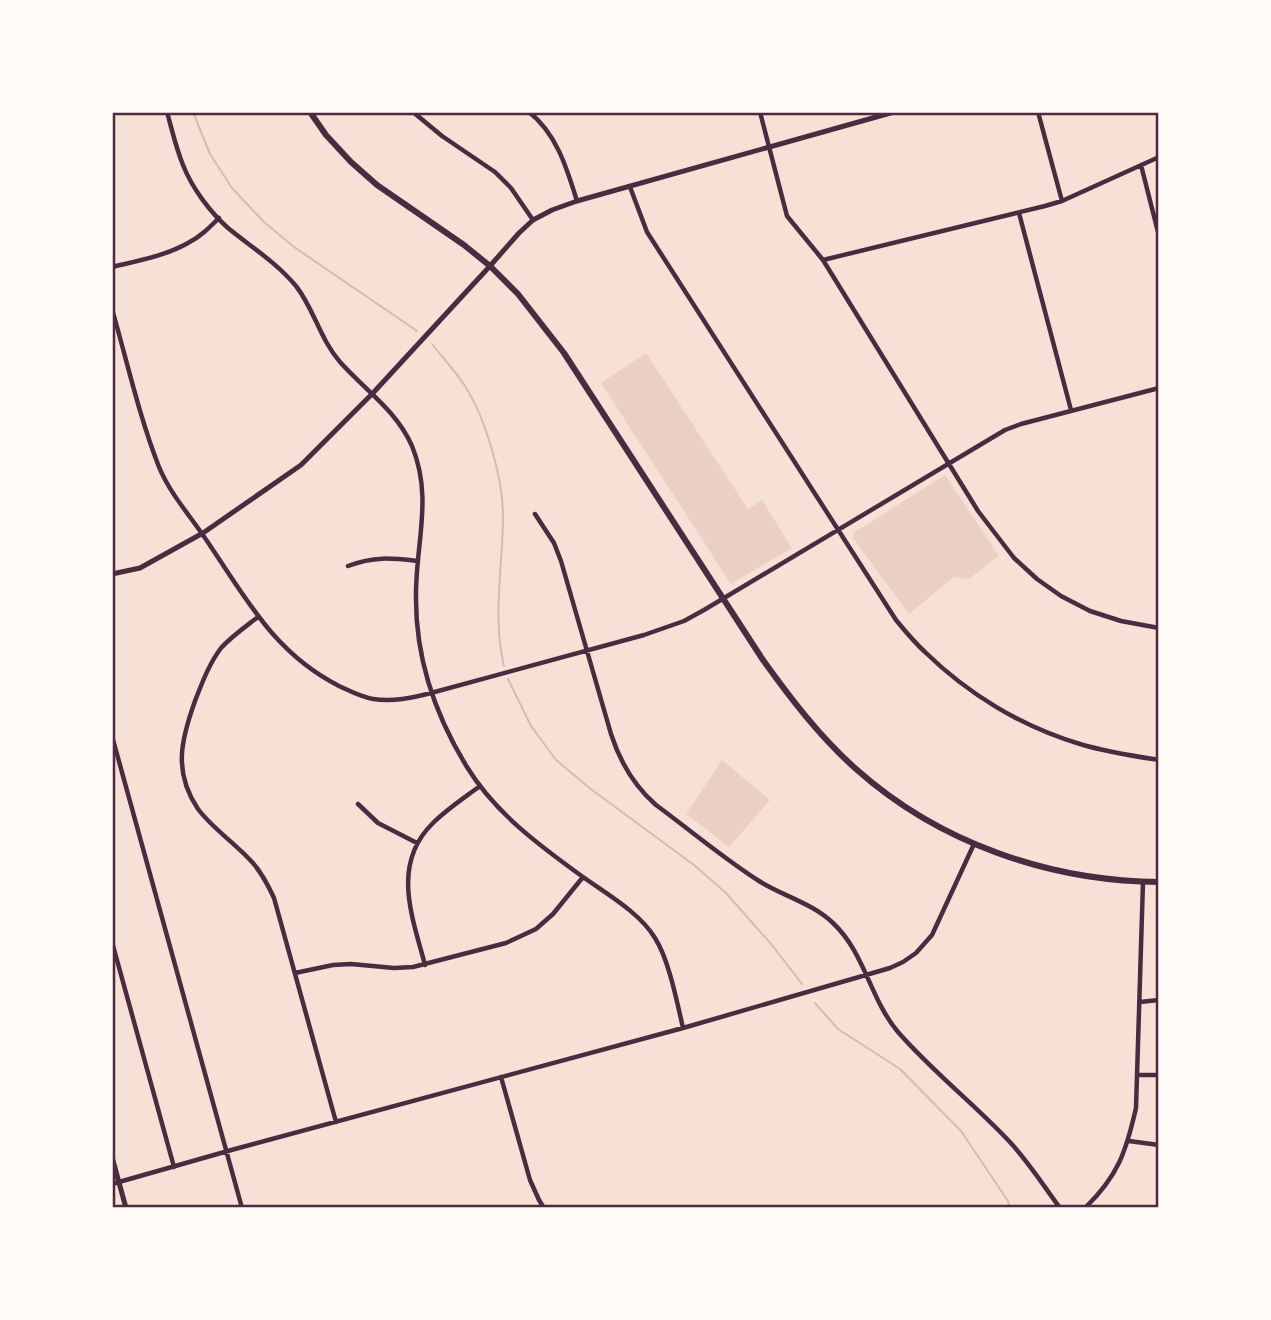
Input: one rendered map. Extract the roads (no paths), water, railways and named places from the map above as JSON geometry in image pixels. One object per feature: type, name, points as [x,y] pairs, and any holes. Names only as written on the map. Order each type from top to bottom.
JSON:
[{"type":"main road","points":[[310,112],[326,135],[377,185],[464,245],[518,294],[564,353],[789,697],[829,744],[856,770],[888,795],[928,820],[1003,856],[1094,878],[1159,882]]},
{"type":"street","points":[[167,112],[183,166],[194,186],[227,227],[288,276],[305,299],[334,354],[386,406],[405,431],[411,444],[420,470],[424,507],[416,596],[418,625],[431,693],[453,743],[480,786],[497,806],[531,837],[626,907],[654,935],[673,986],[683,1028]]},
{"type":"street","points":[[413,112],[442,136],[495,172],[533,219]]},
{"type":"street","points":[[760,112],[787,216],[822,260],[978,511],[1014,558],[1061,596],[1090,611],[1121,621],[1159,628]]},
{"type":"street","points":[[112,575],[140,568],[202,533],[301,465],[373,393],[533,219],[577,201],[894,112]]},
{"type":"street","points":[[1038,112],[1062,201]]},
{"type":"street","points":[[532,113],[559,150],[577,201]]},
{"type":"street","points":[[822,260],[1062,201],[1159,157]]},
{"type":"street","points":[[1141,165],[1159,236]]},
{"type":"street","points":[[630,187],[647,232],[896,620],[922,650],[971,691],[1007,713],[1054,735],[1116,753],[1159,760]]},
{"type":"street","points":[[1019,213],[1071,410]]},
{"type":"street","points":[[112,267],[176,249],[203,234],[219,219]]},
{"type":"street","points":[[112,309],[138,403],[160,469],[175,496],[278,642],[313,671],[356,695],[371,699],[410,698],[431,693],[666,628],[723,599],[1005,430],[1159,388]]},
{"type":"street","points":[[535,514],[554,543],[561,561],[616,748],[625,768],[639,788],[656,805],[757,879],[825,916],[843,933],[898,1032],[951,1087],[1009,1141],[1060,1208]]},
{"type":"street","points":[[348,566],[372,558],[418,561]]},
{"type":"street","points":[[258,617],[238,631],[214,659],[190,716],[181,758],[187,789],[200,811],[250,860],[274,898],[336,1122]]},
{"type":"street","points":[[112,736],[242,1208]]},
{"type":"street","points":[[425,965],[407,889],[409,865],[418,843],[432,823],[480,786]]},
{"type":"street","points":[[358,804],[378,823],[418,843]]},
{"type":"street","points":[[116,1183],[683,1028],[903,962],[925,944],[938,924],[974,844]]},
{"type":"street","points":[[295,973],[333,965],[394,968],[425,965],[506,943],[536,929],[553,914],[583,877]]},
{"type":"street","points":[[1085,1208],[1109,1182],[1121,1161],[1129,1141],[1136,1108],[1143,882]]},
{"type":"street","points":[[112,943],[174,1167]]},
{"type":"street","points":[[1140,1002],[1159,1000]]},
{"type":"street","points":[[1139,1075],[1159,1075]]},
{"type":"street","points":[[501,1077],[530,1180],[544,1208]]},
{"type":"street","points":[[1129,1141],[1159,1144]]},
{"type":"street","points":[[112,1157],[116,1183],[126,1208]]},
{"type":"waterway","points":[[193,112],[210,154],[232,188],[264,222],[294,247],[417,331]]},
{"type":"waterway","points":[[432,344],[458,376],[472,399],[486,431],[496,466],[503,515],[498,610],[504,666]]},
{"type":"waterway","points":[[508,679],[531,726],[556,760],[694,865],[726,893],[802,984]]},
{"type":"waterway","points":[[815,1003],[838,1029],[900,1069],[961,1131],[1010,1208]]}]
